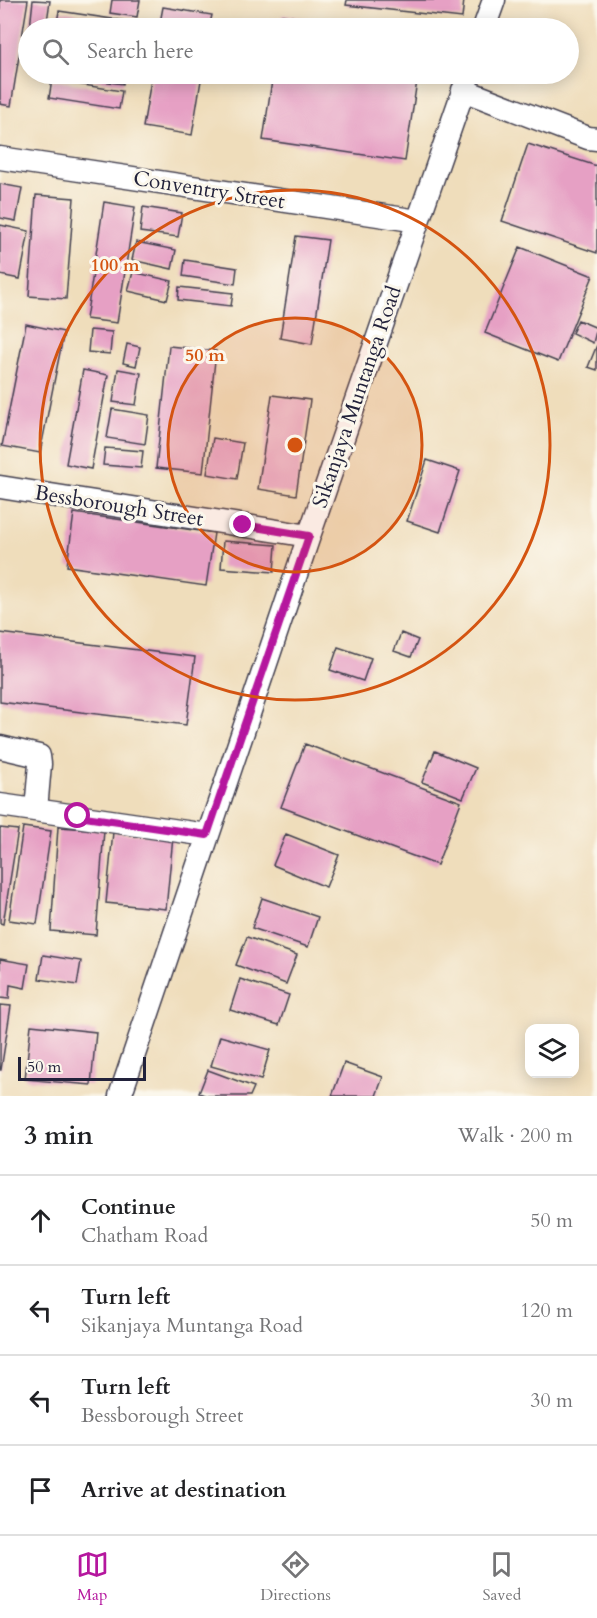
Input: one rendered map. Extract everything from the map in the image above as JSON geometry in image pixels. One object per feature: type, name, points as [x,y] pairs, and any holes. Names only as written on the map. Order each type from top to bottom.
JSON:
[{"type":"street","points":[[488,18],[494,0]]},
{"type":"street","name":"Sikanjaya Muntanga Road","points":[[120,1096],[309,536],[465,84]]},
{"type":"street","points":[[470,84],[588,138],[597,139]]},
{"type":"street","name":"Conventry Street","points":[[0,158],[418,221]]},
{"type":"street","name":"Bessborough Street","points":[[0,487],[309,536]]},
{"type":"street","points":[[0,747],[39,756],[36,810]]},
{"type":"street","points":[[0,805],[207,835]]},
{"type":"building","points":[[0,0],[28,0],[25,18],[18,18],[18,62],[11,106],[0,104]]},
{"type":"building","points":[[33,0],[50,1],[47,18],[31,18]]},
{"type":"building","points":[[112,0],[140,0],[137,17],[110,13]]},
{"type":"building","points":[[347,0],[464,0],[462,18],[346,5]]},
{"type":"building","points":[[163,7],[212,15],[211,18],[161,18]]},
{"type":"building","points":[[59,11],[105,18],[58,18]]},
{"type":"building","points":[[282,15],[302,18],[282,18]]},
{"type":"building","points":[[51,84],[77,84],[122,91],[119,109],[49,98]]},
{"type":"building","points":[[150,84],[200,84],[192,135],[143,127]]},
{"type":"building","points":[[271,84],[417,84],[405,161],[263,140]]},
{"type":"building","points":[[528,144],[597,166],[597,253],[502,221]]},
{"type":"building","points":[[0,184],[22,188],[16,221],[0,218]]},
{"type":"building","points":[[36,195],[74,198],[66,299],[29,296]]},
{"type":"building","points":[[104,202],[135,207],[117,323],[86,319]]},
{"type":"building","points":[[143,207],[182,213],[178,237],[140,232]]},
{"type":"building","points":[[0,225],[29,231],[20,279],[0,275]]},
{"type":"building","points":[[296,236],[328,240],[312,344],[280,338]]},
{"type":"building","points":[[136,242],[176,250],[172,269],[132,260]]},
{"type":"building","points":[[520,247],[593,276],[558,362],[485,333]]},
{"type":"building","points":[[185,260],[237,268],[235,284],[183,276]]},
{"type":"building","points":[[133,272],[172,281],[167,300],[128,291]]},
{"type":"building","points":[[179,287],[233,293],[231,306],[178,300]]},
{"type":"building","points":[[578,320],[597,328],[593,343],[572,333]]},
{"type":"building","points":[[26,324],[64,332],[40,453],[2,446]]},
{"type":"building","points":[[90,330],[112,332],[110,354],[88,352]]},
{"type":"building","points":[[127,344],[140,347],[136,366],[123,363]]},
{"type":"building","points":[[597,345],[597,370],[588,367]]},
{"type":"building","points":[[169,346],[216,351],[203,473],[156,468]]},
{"type":"building","points":[[118,369],[141,373],[136,405],[113,402]]},
{"type":"building","points":[[83,370],[108,375],[91,469],[66,464]]},
{"type":"building","points":[[272,395],[310,400],[296,495],[258,489]]},
{"type":"building","points":[[112,409],[149,415],[145,444],[107,438]]},
{"type":"building","points":[[213,438],[243,443],[237,479],[207,474]]},
{"type":"building","points":[[105,448],[143,451],[141,468],[103,465]]},
{"type":"building","points":[[427,460],[460,471],[440,532],[407,521]]},
{"type":"building","points":[[74,513],[214,533],[206,586],[67,566]]},
{"type":"building","points":[[223,541],[276,545],[274,572],[221,568]]},
{"type":"building","points":[[0,633],[195,657],[186,725],[0,702]]},
{"type":"building","points":[[401,633],[418,640],[411,657],[394,651]]},
{"type":"building","points":[[338,647],[371,658],[363,681],[330,670]]},
{"type":"building","points":[[305,744],[461,802],[437,865],[281,807]]},
{"type":"building","points":[[435,751],[476,768],[463,798],[422,782]]},
{"type":"building","points":[[23,827],[51,831],[37,924],[9,920]]},
{"type":"building","points":[[58,827],[104,830],[96,935],[51,931]]},
{"type":"building","points":[[0,828],[18,830],[3,924],[0,923]]},
{"type":"building","points":[[113,832],[173,837],[166,909],[106,903]]},
{"type":"building","points":[[286,834],[339,855],[326,887],[273,865]]},
{"type":"building","points":[[262,898],[318,917],[308,947],[252,928]]},
{"type":"building","points":[[247,937],[297,955],[286,984],[236,965]]},
{"type":"building","points":[[43,955],[81,961],[77,985],[39,979]]},
{"type":"building","points":[[0,959],[29,964],[25,988],[10,985],[9,999],[0,998]]},
{"type":"building","points":[[240,979],[289,995],[279,1025],[230,1010]]},
{"type":"building","points":[[0,1005],[11,1006],[1,1070],[0,1070]]},
{"type":"building","points":[[31,1025],[96,1032],[91,1085],[25,1079]]},
{"type":"building","points":[[220,1036],[270,1050],[261,1080],[211,1066]]},
{"type":"building","points":[[344,1063],[383,1077],[376,1096],[332,1096]]},
{"type":"building","points":[[208,1070],[254,1087],[250,1096],[207,1096],[199,1093]]},
{"type":"route","points":[[78,816],[207,835],[309,536],[243,525]]}]
